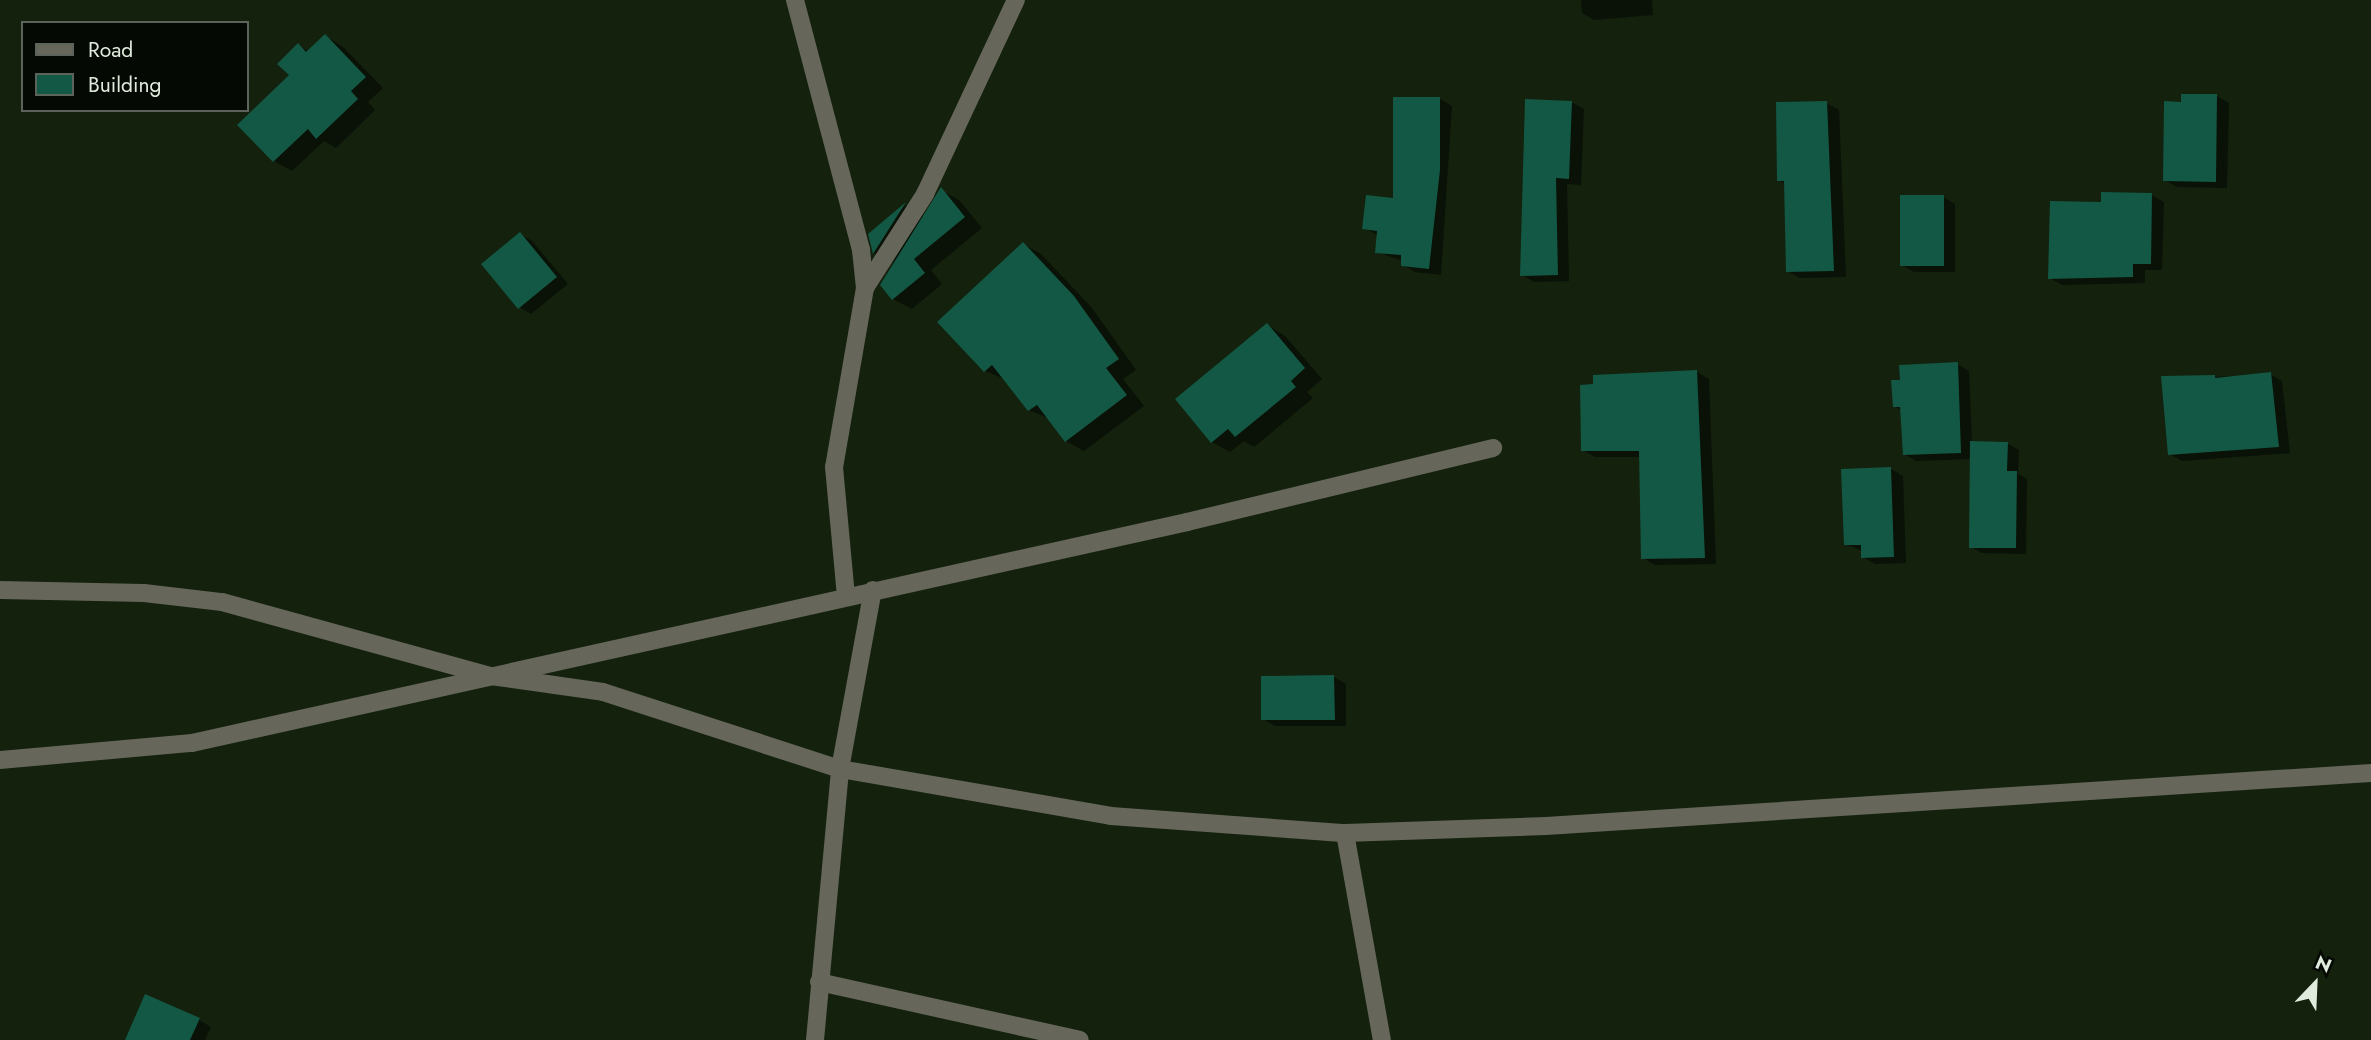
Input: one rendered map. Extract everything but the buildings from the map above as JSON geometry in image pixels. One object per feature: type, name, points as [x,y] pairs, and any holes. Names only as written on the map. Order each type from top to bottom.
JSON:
[{"type":"street","points":[[795,0],[862,250],[865,288],[834,467],[846,596]]},
{"type":"street","points":[[865,288],[925,194],[1016,0]]},
{"type":"street","points":[[0,760],[192,743],[1187,522],[1493,448]]},
{"type":"street","points":[[0,590],[144,593],[222,602],[491,676],[603,692],[840,769],[1111,816],[1345,833],[1546,826],[2371,773]]},
{"type":"street","points":[[815,1040],[840,769],[873,590]]},
{"type":"street","points":[[1345,833],[1382,1040]]},
{"type":"street","points":[[819,982],[1080,1040]]}]
